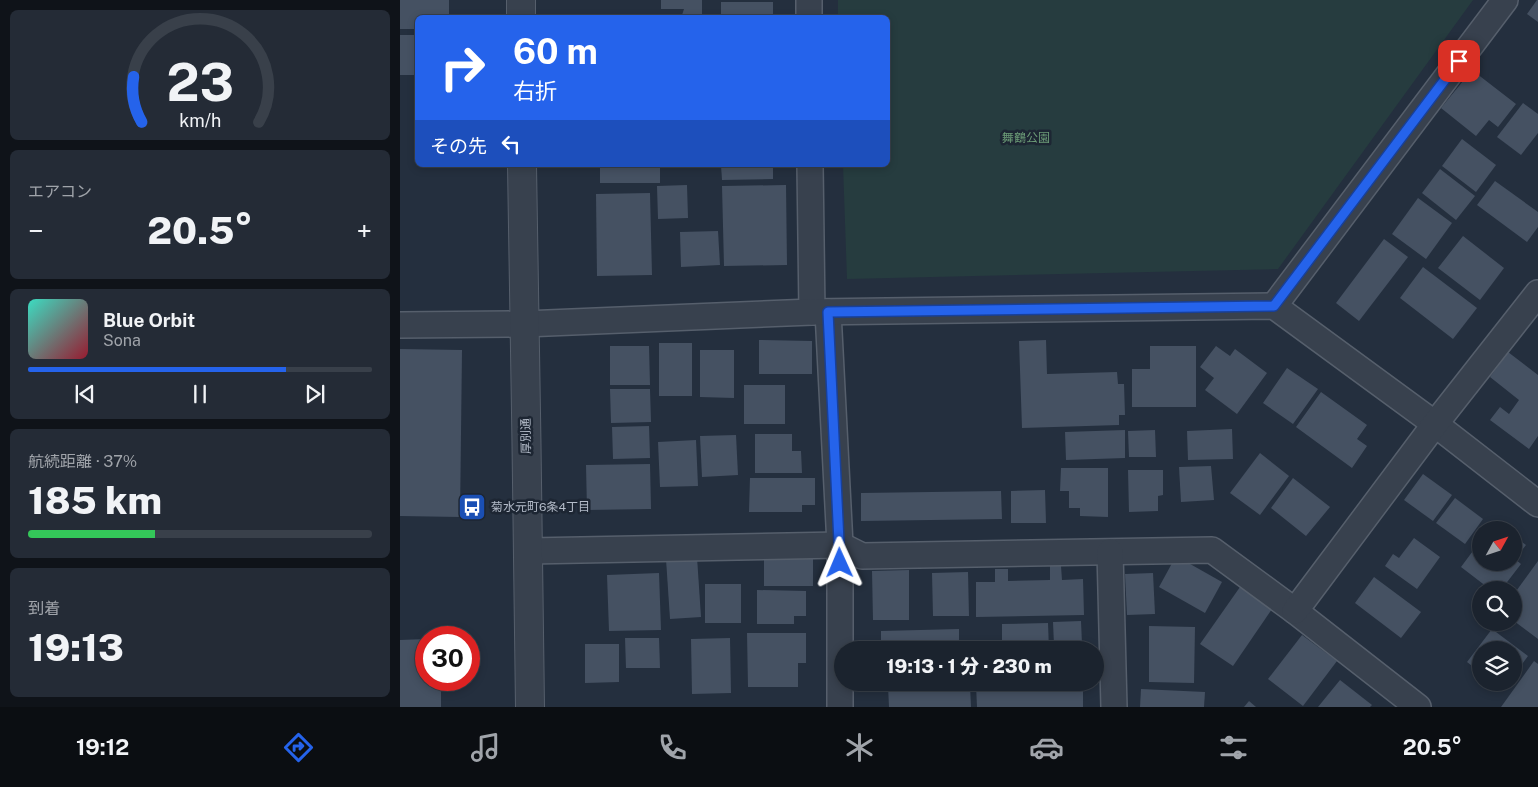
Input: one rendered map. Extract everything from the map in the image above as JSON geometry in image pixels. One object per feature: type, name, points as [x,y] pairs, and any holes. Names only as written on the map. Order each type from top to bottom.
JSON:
[{"type":"street","points":[[521,0],[521,15]]},
{"type":"street","points":[[809,0],[809,15]]},
{"type":"street","points":[[1274,306],[1505,0]]},
{"type":"street","name":"厚別通","points":[[522,167],[530,707]]},
{"type":"street","points":[[810,167],[820,312],[840,545],[840,707]]},
{"type":"street","points":[[1295,611],[1435,424],[1538,293]]},
{"type":"street","points":[[400,325],[524,324],[820,312],[1274,306],[1435,424],[1538,504]]},
{"type":"street","points":[[529,551],[840,545],[862,556],[1212,550],[1295,611],[1418,707]]},
{"type":"street","points":[[1110,552],[1114,707]]},
{"type":"green space","name":"舞鶴公園","points":[[838,0],[1473,0],[1278,269],[847,279],[843,167],[890,167],[890,15],[838,15]]},
{"type":"building","points":[[400,0],[449,0],[449,15],[415,15],[415,29],[400,29]]},
{"type":"building","points":[[661,0],[702,0],[702,15],[682,15],[684,9],[661,9]]},
{"type":"building","points":[[1538,0],[1538,22],[1527,14]]},
{"type":"building","points":[[721,2],[773,2],[773,15],[721,15]]},
{"type":"building","points":[[400,35],[415,35],[415,75],[400,75]]},
{"type":"building","points":[[1472,70],[1516,104],[1498,127],[1489,120],[1476,136],[1441,108]]},
{"type":"building","points":[[1523,103],[1538,114],[1538,133],[1521,155],[1497,137]]},
{"type":"building","points":[[1462,139],[1496,165],[1476,192],[1442,166]]},
{"type":"building","points":[[600,167],[660,167],[660,183],[600,183]]},
{"type":"building","points":[[721,167],[773,167],[773,179],[722,180]]},
{"type":"building","points":[[1440,169],[1475,196],[1456,220],[1422,193]]},
{"type":"building","points":[[1495,181],[1538,212],[1538,227],[1527,242],[1477,205]]},
{"type":"building","points":[[687,185],[688,218],[658,219],[657,186]]},
{"type":"building","points":[[786,185],[787,265],[724,266],[722,186]]},
{"type":"building","points":[[650,193],[652,275],[597,276],[596,194]]},
{"type":"building","points":[[1418,198],[1452,223],[1426,259],[1392,234]]},
{"type":"building","points":[[718,231],[720,265],[681,267],[680,232]]},
{"type":"building","points":[[1463,236],[1504,268],[1480,300],[1438,268]]},
{"type":"building","points":[[1384,239],[1408,257],[1359,321],[1336,303]]},
{"type":"building","points":[[1423,267],[1477,308],[1453,339],[1400,298]]},
{"type":"building","points":[[759,340],[812,341],[812,374],[759,374]]},
{"type":"building","points":[[1046,340],[1047,374],[1117,372],[1118,384],[1124,384],[1125,415],[1119,415],[1119,425],[1022,428],[1019,341]]},
{"type":"building","points":[[659,343],[692,343],[692,396],[659,396]]},
{"type":"building","points":[[610,346],[649,346],[650,385],[610,385]]},
{"type":"building","points":[[1150,346],[1196,346],[1196,407],[1132,407],[1132,369],[1150,369]]},
{"type":"building","points":[[1216,346],[1230,356],[1235,349],[1267,373],[1237,414],[1205,390],[1214,378],[1200,367]]},
{"type":"building","points":[[400,349],[462,350],[460,517],[400,516]]},
{"type":"building","points":[[700,350],[734,350],[734,398],[700,397]]},
{"type":"building","points":[[1508,352],[1538,375],[1538,436],[1529,449],[1490,420],[1500,407],[1509,414],[1519,400],[1490,377]]},
{"type":"building","points":[[1287,368],[1318,389],[1293,424],[1263,403]]},
{"type":"building","points":[[744,385],[785,385],[785,424],[744,424]]},
{"type":"building","points":[[610,389],[650,389],[651,422],[611,423]]},
{"type":"building","points":[[1321,392],[1367,425],[1357,439],[1367,446],[1352,468],[1296,427]]},
{"type":"building","points":[[649,426],[650,458],[613,459],[612,427]]},
{"type":"building","points":[[1232,429],[1233,459],[1188,460],[1187,431]]},
{"type":"building","points":[[1125,430],[1125,458],[1066,460],[1065,432]]},
{"type":"building","points":[[1155,430],[1156,457],[1129,457],[1128,431]]},
{"type":"building","points":[[755,434],[792,434],[792,451],[801,451],[802,473],[755,473]]},
{"type":"building","points":[[736,435],[738,475],[702,477],[700,436]]},
{"type":"building","points":[[696,440],[698,486],[660,487],[658,442]]},
{"type":"building","points":[[1260,453],[1289,476],[1260,515],[1230,493]]},
{"type":"building","points":[[650,464],[651,509],[587,510],[586,465]]},
{"type":"building","points":[[1211,466],[1214,500],[1181,502],[1179,467]]},
{"type":"building","points":[[1061,468],[1108,468],[1108,517],[1080,516],[1080,508],[1069,508],[1069,491],[1060,491]]},
{"type":"building","points":[[1128,470],[1163,470],[1163,495],[1158,496],[1158,511],[1129,512]]},
{"type":"building","points":[[1423,474],[1452,495],[1433,521],[1404,500]]},
{"type":"building","points":[[750,478],[815,478],[815,505],[802,505],[802,512],[749,512]]},
{"type":"building","points":[[1293,478],[1330,507],[1306,536],[1271,508]]},
{"type":"building","points":[[1045,490],[1046,523],[1011,523],[1011,491]]},
{"type":"building","points":[[1001,491],[1002,519],[861,521],[861,493]]},
{"type":"building","points":[[1455,498],[1483,519],[1482,521],[1472,521],[1472,534],[1465,544],[1436,523]]},
{"type":"building","points":[[1414,538],[1440,557],[1417,589],[1385,566],[1393,554],[1399,558]]},
{"type":"building","points":[[1522,542],[1526,545],[1522,550]]},
{"type":"building","points":[[764,552],[813,552],[813,586],[764,586]]},
{"type":"building","points":[[1472,552],[1472,571],[1516,571],[1508,581],[1479,581],[1461,567]]},
{"type":"building","points":[[1176,556],[1222,582],[1205,613],[1159,587]]},
{"type":"building","points":[[697,557],[701,617],[670,619],[666,559]]},
{"type":"building","points":[[1538,561],[1538,639],[1522,627],[1522,583]]},
{"type":"building","points":[[1050,566],[1061,566],[1062,580],[1083,579],[1084,615],[976,617],[976,582],[995,582],[995,569],[1008,569],[1008,581],[1050,580]]},
{"type":"building","points":[[909,570],[909,620],[873,620],[872,571]]},
{"type":"building","points":[[968,572],[969,616],[933,616],[932,573]]},
{"type":"building","points":[[659,573],[661,630],[609,631],[607,575]]},
{"type":"building","points":[[1153,573],[1155,614],[1127,615],[1125,574]]},
{"type":"building","points":[[1374,577],[1421,612],[1401,638],[1355,603]]},
{"type":"building","points":[[705,584],[741,584],[741,623],[705,623]]},
{"type":"building","points":[[1240,587],[1272,609],[1233,666],[1200,644]]},
{"type":"building","points":[[757,590],[806,591],[806,616],[794,616],[794,624],[757,624]]},
{"type":"building","points":[[1081,621],[1082,641],[1054,641],[1053,622]]},
{"type":"building","points":[[1048,623],[1049,641],[1002,641],[1002,624]]},
{"type":"building","points":[[1149,626],[1195,627],[1194,683],[1149,682]]},
{"type":"building","points":[[959,629],[959,641],[881,641],[881,631]]},
{"type":"building","points":[[1490,631],[1495,631],[1508,641],[1483,641]]},
{"type":"building","points":[[747,633],[806,633],[806,663],[798,663],[798,687],[748,687]]},
{"type":"building","points":[[1302,635],[1337,661],[1303,706],[1268,679]]},
{"type":"building","points":[[625,638],[659,638],[660,668],[626,668]]},
{"type":"building","points":[[730,638],[731,693],[692,694],[691,639]]},
{"type":"building","points":[[415,639],[415,691],[441,691],[441,707],[400,707],[400,640]]},
{"type":"building","points":[[585,644],[619,644],[619,682],[585,683]]},
{"type":"building","points":[[1522,652],[1528,656],[1522,664]]},
{"type":"building","points":[[1472,655],[1472,666],[1467,662]]},
{"type":"building","points":[[1534,661],[1538,664],[1538,707],[1501,707],[1512,691],[1522,691],[1522,678]]},
{"type":"building","points":[[1340,680],[1372,705],[1370,707],[1318,707]]},
{"type":"building","points":[[1141,689],[1205,692],[1204,707],[1140,707]]},
{"type":"building","points":[[888,691],[970,691],[971,707],[889,707]]},
{"type":"building","points":[[976,691],[1083,691],[1083,707],[977,707]]},
{"type":"building","points":[[1249,701],[1256,707],[1244,707]]},
{"type":"place","name":"菊水元町6条4丁目","points":[[472,507]]},
{"type":"route","points":[[840,563],[828,312],[1274,306],[1459,61]]}]
